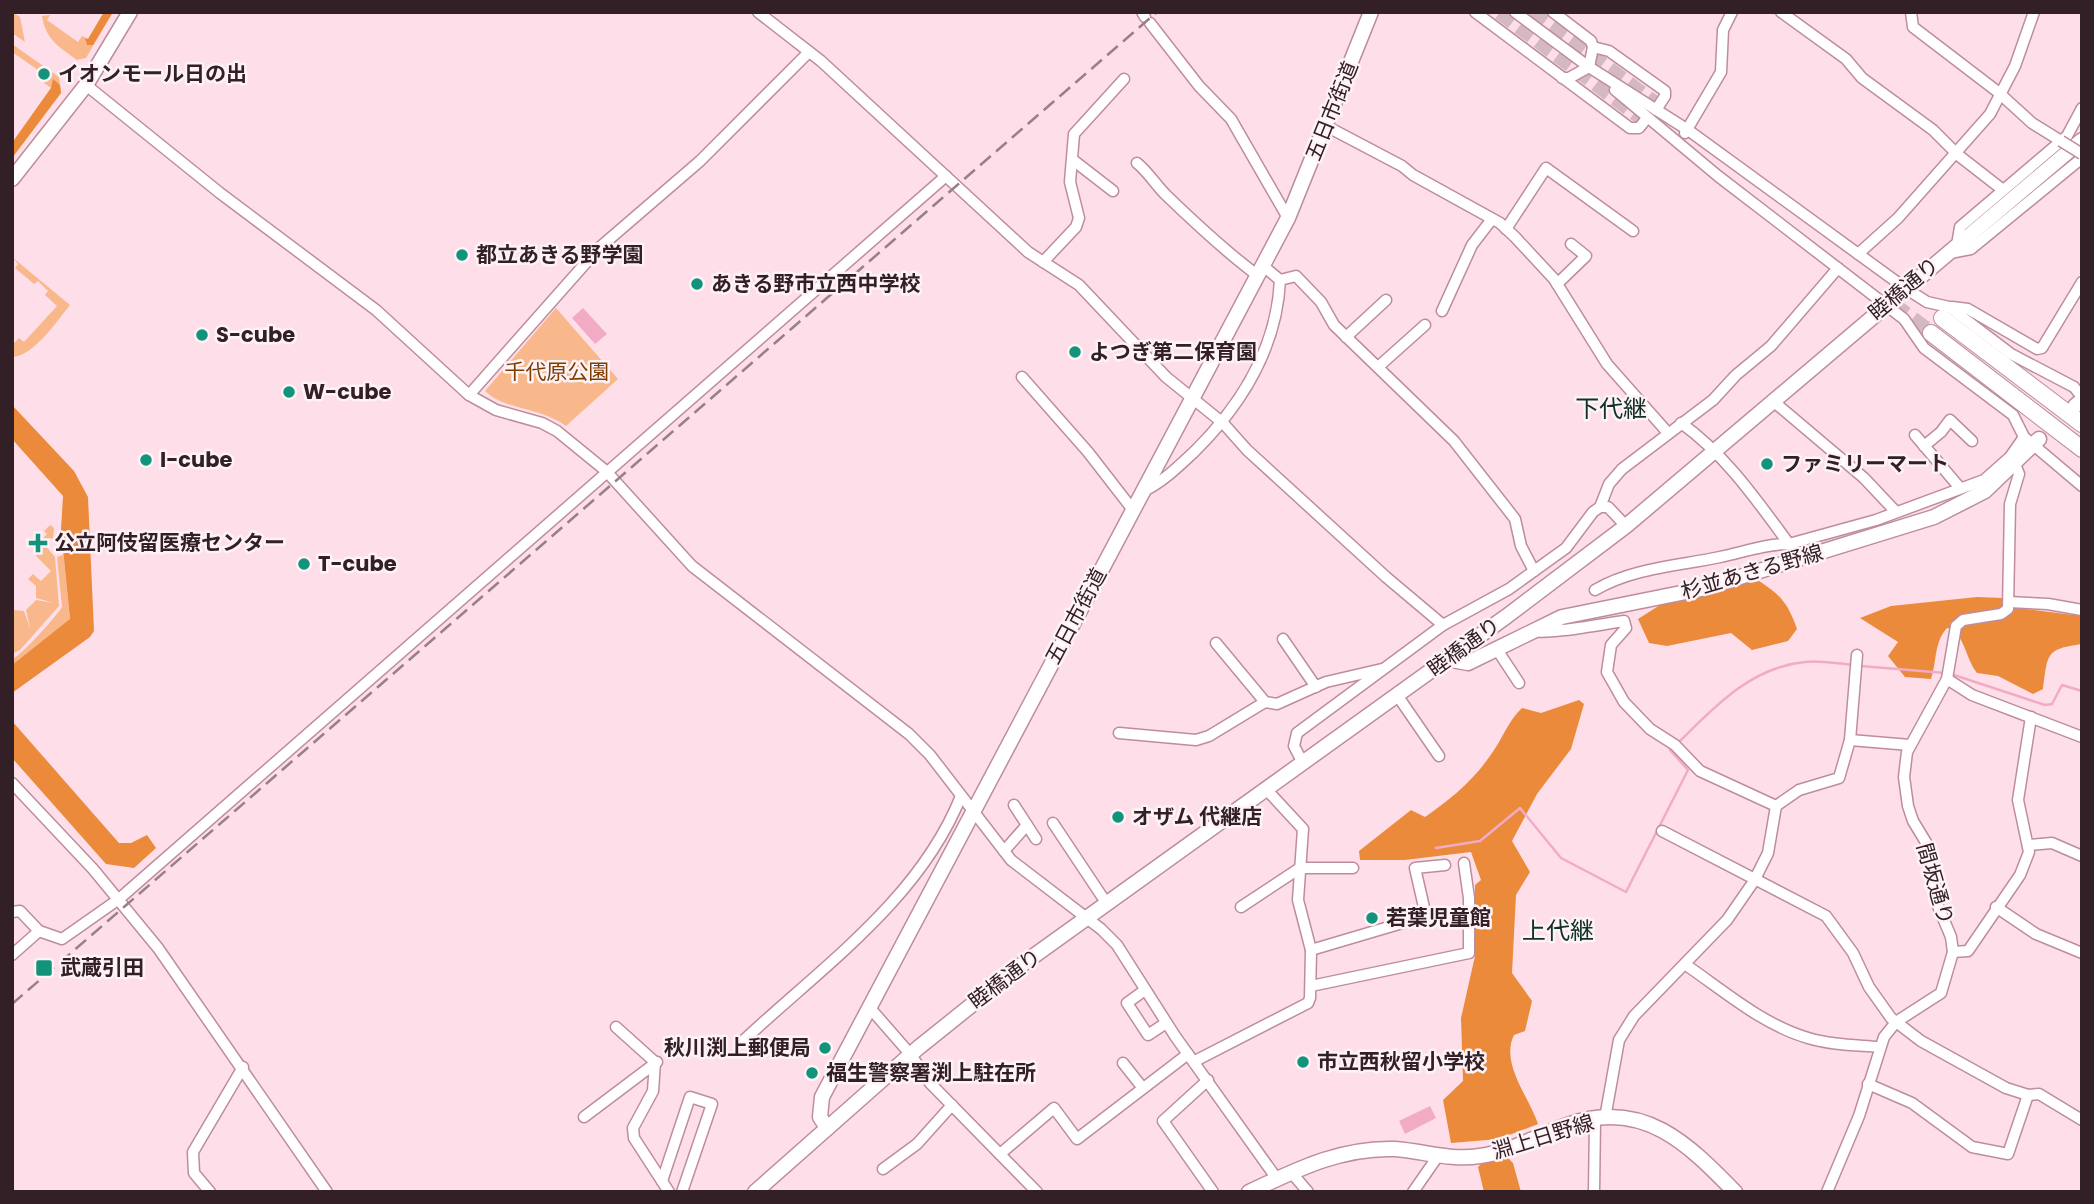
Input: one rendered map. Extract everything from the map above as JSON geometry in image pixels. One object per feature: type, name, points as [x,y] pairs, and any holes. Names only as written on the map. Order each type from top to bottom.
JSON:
[{"type":"highway","points":[[1946,312],[2082,424]]},
{"type":"highway","points":[[1931,333],[2082,449]]},
{"type":"main road","points":[[12,179],[86,85],[130,12]]},
{"type":"main road","name":"五日市街道","points":[[827,1128],[820,1117],[820,1103],[1288,218],[1371,12]]},
{"type":"main road","name":"睦橋通り","points":[[827,1128],[1014,970],[1397,695],[1626,526],[1885,304],[2082,140]]},
{"type":"main road","name":"杉並あきる野線","points":[[1446,659],[1468,663],[1562,617],[1701,589],[1934,517],[1969,502],[2015,464],[2032,441]]},
{"type":"main road","name":"淵上日野線","points":[[1249,1192],[1323,1158],[1355,1151],[1393,1149],[1438,1156],[1480,1156],[1572,1123],[1600,1118],[1637,1120],[1663,1128],[1695,1151],[1735,1192]]},
{"type":"main road","points":[[755,1192],[827,1128]]},
{"type":"street","points":[[758,12],[809,52],[1043,262],[1079,285],[1126,337],[1223,423],[1247,450],[1386,577],[1443,625]]},
{"type":"street","points":[[1475,12],[1630,128],[1639,128],[1647,118]]},
{"type":"street","points":[[1515,12],[1589,67],[1688,130],[1905,288],[2011,354],[2074,387],[2080,401]]},
{"type":"street","points":[[1553,12],[1591,41],[1593,47],[1589,67],[1569,78],[1562,78]]},
{"type":"street","points":[[1677,144],[1721,72],[1723,30],[1732,12]]},
{"type":"street","points":[[1781,12],[1846,59],[1862,78],[1933,130],[2003,190]]},
{"type":"street","points":[[1911,12],[1913,27],[2002,96],[2032,124],[2061,141],[2082,156],[1971,249],[1952,249],[1960,227],[2061,141],[2082,108]]},
{"type":"street","points":[[1858,254],[1898,218],[1956,151],[1976,133],[2002,96],[2034,12]]},
{"type":"street","points":[[1146,17],[1199,86],[1230,119],[1288,218]]},
{"type":"street","points":[[1593,47],[1609,51],[1665,91],[1665,96],[1656,110]]},
{"type":"street","points":[[469,395],[599,248],[700,161],[809,52]]},
{"type":"street","points":[[1589,67],[1677,144],[1904,319],[1924,348],[2013,415],[2032,441],[2082,485]]},
{"type":"street","points":[[1043,262],[1076,228],[1079,218],[1070,182],[1074,134],[1124,79]]},
{"type":"street","points":[[86,85],[220,193],[376,310],[469,395],[496,410],[550,426],[606,471],[692,566],[909,734],[1020,868],[1087,919],[1116,945],[1166,1023],[1277,1179]]},
{"type":"street","points":[[1326,126],[1402,166],[1506,229],[1557,284],[1607,364],[1668,433]]},
{"type":"street","points":[[1073,160],[1113,191]]},
{"type":"street","points":[[1137,163],[1152,175],[1155,184],[1189,216],[1260,270],[1280,280],[1296,276],[1321,302],[1334,325],[1454,441],[1515,519],[1521,546],[1534,571]]},
{"type":"street","points":[[1506,229],[1546,168],[1633,231]]},
{"type":"street","points":[[12,912],[20,911],[39,931],[62,939],[118,899],[946,176]]},
{"type":"street","points":[[1442,311],[1472,245],[1492,219]]},
{"type":"street","points":[[1557,284],[1586,256],[1571,244]]},
{"type":"street","points":[[1303,763],[1294,746],[1297,733],[1443,625],[1509,589],[1566,548],[1600,507],[1609,484],[1622,469],[1707,406],[1736,374],[1771,346],[1838,268]]},
{"type":"street","points":[[1144,491],[1175,470],[1223,423],[1241,397],[1265,350],[1275,317],[1280,280]]},
{"type":"street","points":[[1946,312],[1968,309],[2037,349],[2042,348],[2082,282]]},
{"type":"street","points":[[1346,337],[1386,299]]},
{"type":"street","points":[[1378,367],[1425,325]]},
{"type":"street","points":[[1022,377],[1088,452],[1133,510]]},
{"type":"street","points":[[1773,401],[1864,478],[1896,512]]},
{"type":"street","points":[[1924,446],[1941,432],[1950,420],[1972,441]]},
{"type":"street","points":[[1681,424],[1714,453],[1765,508],[1789,544]]},
{"type":"street","points":[[1915,435],[1960,488]]},
{"type":"street","points":[[1594,590],[1624,576],[1723,557],[1770,544],[1789,544],[1896,512],[1996,472],[2032,441]]},
{"type":"street","points":[[2015,464],[2019,474],[2010,504],[2009,602],[2048,604],[2082,610]]},
{"type":"street","points":[[1600,507],[1608,507],[1626,526]]},
{"type":"street","name":"間坂通り","points":[[1827,1192],[1859,1115],[1879,1047],[1896,1023],[1941,993],[1953,953],[1951,937],[1938,906],[1927,844],[1913,821],[1908,806],[1905,777],[1910,745],[1947,679],[1956,626],[1963,620],[2001,614],[2008,609],[2009,602]]},
{"type":"street","points":[[1530,631],[1543,634],[1564,628],[1623,621],[1626,628],[1611,645],[1608,672],[1624,702],[1650,729],[1675,745],[1700,771],[1776,806]]},
{"type":"street","points":[[1283,639],[1316,687]]},
{"type":"street","points":[[1216,643],[1265,702]]},
{"type":"street","points":[[1496,648],[1519,683]]},
{"type":"street","points":[[1594,1192],[1600,1118],[1619,1040],[1634,1016],[1727,920],[1754,881],[1768,853],[1776,806],[1799,790],[1837,780],[1850,740],[1857,661]]},
{"type":"street","points":[[1119,733],[1196,740],[1209,736],[1265,702],[1277,704],[1316,687],[1385,668]]},
{"type":"street","points":[[1947,679],[1972,695],[2082,737]]},
{"type":"street","points":[[1397,695],[1439,757]]},
{"type":"street","points":[[1953,953],[1968,951],[2020,875],[2029,845],[2018,800],[2031,717]]},
{"type":"street","points":[[1850,740],[1910,745]]},
{"type":"street","points":[[14,789],[118,899],[158,948],[243,1067],[327,1192]]},
{"type":"street","points":[[1000,1154],[1054,1108],[1077,1139],[1142,1087],[1192,1057],[1308,1003],[1311,950],[1298,900],[1303,829],[1266,789]]},
{"type":"street","points":[[744,1040],[861,935],[948,828],[961,796]]},
{"type":"street","points":[[1014,805],[1036,839]]},
{"type":"street","points":[[1053,823],[1107,904]]},
{"type":"street","points":[[1004,851],[1027,825]]},
{"type":"street","points":[[1662,831],[1700,848],[1754,881],[1826,916],[1853,953],[1870,988],[1896,1023],[1940,1053],[2006,1087],[2028,1095],[2039,1094],[2079,1118],[2082,1105]]},
{"type":"street","points":[[2029,845],[2052,843],[2082,856]]},
{"type":"street","points":[[1311,986],[1469,953],[1469,898],[1464,863]]},
{"type":"street","points":[[1311,950],[1426,916],[1415,868],[1445,864]]},
{"type":"street","points":[[1241,907],[1300,868],[1353,868]]},
{"type":"street","points":[[1996,907],[2036,934],[2082,953]]},
{"type":"street","points":[[12,954],[39,931]]},
{"type":"street","points":[[1686,965],[1752,1011],[1794,1034],[1834,1044],[1879,1047]]},
{"type":"street","points":[[1145,990],[1127,1003],[1148,1035],[1166,1023]]},
{"type":"street","points":[[870,1008],[911,1055],[930,1083],[1037,1192]]},
{"type":"street","points":[[616,1027],[657,1062]]},
{"type":"street","points":[[584,1117],[657,1062]]},
{"type":"street","points":[[657,1062],[653,1091],[633,1128],[634,1138],[669,1192]]},
{"type":"street","points":[[1123,1063],[1142,1087]]},
{"type":"street","points":[[210,1192],[194,1173],[193,1152],[243,1067]]},
{"type":"street","points":[[1208,1080],[1163,1121],[1213,1192]]},
{"type":"street","points":[[1868,1084],[1912,1103],[1972,1147],[2008,1154],[2028,1095]]},
{"type":"street","points":[[662,1181],[690,1097],[712,1104],[682,1192]]},
{"type":"street","points":[[883,1169],[917,1144],[952,1105]]},
{"type":"street","points":[[1413,1192],[1438,1156]]},
{"type":"street","points":[[1291,1172],[1308,1192]]},
{"type":"green space","points":[[12,12],[20,17],[25,42],[12,33]]},
{"type":"green space","points":[[104,12],[113,12],[86,58],[77,60],[50,37],[42,16],[50,15],[47,20],[78,42],[82,36],[88,39]]},
{"type":"green space","points":[[12,44],[59,77],[61,93],[12,158],[12,143],[51,88],[44,83],[48,77],[12,52]]},
{"type":"green space","points":[[12,257],[70,305],[37,344],[29,351],[12,357],[12,345],[19,338],[24,342],[57,306],[45,295],[48,291],[38,281],[34,284],[15,268],[18,264]]},
{"type":"green space","name":"千代原公園","points":[[556,308],[618,379],[566,426],[545,415],[502,402],[485,391]]},
{"type":"green space","points":[[50,525],[54,528],[53,539],[50,538],[44,544],[55,557],[59,606],[20,650],[12,654],[12,610],[24,611],[30,628],[26,610],[36,600],[54,603],[36,598],[36,586],[28,579],[33,574],[41,581],[51,571],[36,556],[35,547],[47,534],[44,531]]},
{"type":"green space","points":[[61,529],[70,620],[12,665],[12,659],[38,636],[62,607],[57,557],[63,555]]},
{"type":"shaded area","points":[[104,12],[113,12],[93,45],[87,45],[85,38],[88,39]]},
{"type":"shaded area","points":[[53,79],[60,85],[61,93],[12,158],[12,143],[51,88]]},
{"type":"shaded area","points":[[583,308],[607,334],[595,344],[572,318]]},
{"type":"shaded area","points":[[12,405],[74,471],[88,497],[94,631],[90,637],[12,693],[12,665],[70,619],[61,529],[63,496],[12,439]]},
{"type":"shaded area","points":[[1742,569],[1782,599],[1797,629],[1788,641],[1752,650],[1731,633],[1667,646],[1649,643],[1638,619],[1701,579]]},
{"type":"shaded area","points":[[1977,597],[2003,598],[2017,608],[2082,616],[2082,644],[2061,648],[2050,655],[2043,689],[2033,694],[1998,676],[1977,673],[1961,639],[1947,628],[1938,646],[1931,679],[1905,677],[1888,656],[1898,642],[1860,618],[1891,606]]},
{"type":"shaded area","points":[[1579,700],[1584,704],[1571,749],[1537,794],[1512,841],[1530,872],[1516,895],[1512,973],[1532,1001],[1525,1031],[1514,1035],[1511,1057],[1517,1080],[1538,1124],[1499,1139],[1451,1143],[1443,1100],[1463,1081],[1461,1018],[1475,956],[1475,885],[1481,880],[1471,852],[1405,860],[1360,860],[1359,851],[1411,810],[1425,817],[1453,796],[1485,763],[1522,708],[1541,713]]},
{"type":"shaded area","points":[[12,721],[119,843],[131,843],[147,835],[156,848],[134,868],[106,864],[12,758]]},
{"type":"shaded area","points":[[1430,1106],[1436,1118],[1405,1134],[1399,1121]]},
{"type":"shaded area","points":[[1506,1156],[1513,1163],[1521,1192],[1484,1192],[1478,1167],[1486,1159]]},
{"type":"waterway","points":[[1678,743],[1735,691],[1767,672],[1786,665],[1811,662],[1854,665]]},
{"type":"waterway","points":[[1861,666],[1945,673]]},
{"type":"waterway","points":[[1951,674],[2045,705],[2052,704],[2062,685],[2082,691]]},
{"type":"waterway","points":[[1436,848],[1480,841],[1520,808],[1561,858],[1626,892],[1688,770],[1670,750],[1673,747]]},
{"type":"tunnel","points":[[1500,12],[1645,120]]},
{"type":"tunnel","points":[[1532,12],[1662,109]]},
{"type":"tunnel","points":[[1893,305],[1931,333]]},
{"type":"railway","points":[[12,1004],[1157,12]]},
{"type":"place","name":"イオンモール日の出","points":[[44,74]]},
{"type":"place","name":"都立あきる野学園","points":[[462,255]]},
{"type":"place","name":"あきる野市立西中学校","points":[[697,284]]},
{"type":"place","name":"S-cube","points":[[202,335]]},
{"type":"place","name":"よつぎ第二保育園","points":[[1075,352]]},
{"type":"place","name":"W-cube","points":[[289,392]]},
{"type":"place","name":"I-cube","points":[[146,460]]},
{"type":"place","name":"ファミリーマート","points":[[1767,464]]},
{"type":"place","name":"公立阿伎留医療センター","points":[[38,543]]},
{"type":"place","name":"T-cube","points":[[304,564]]},
{"type":"place","name":"オザム 代継店","points":[[1118,817]]},
{"type":"place","name":"若葉児童館","points":[[1372,918]]},
{"type":"place","name":"武蔵引田","points":[[44,968]]},
{"type":"place","name":"秋川渕上郵便局","points":[[825,1048]]},
{"type":"place","name":"市立西秋留小学校","points":[[1303,1062]]},
{"type":"place","name":"福生警察署渕上駐在所","points":[[812,1073]]},
{"type":"district","name":"下代継","points":[[1611,409]]},
{"type":"district","name":"上代継","points":[[1558,931]]}]
